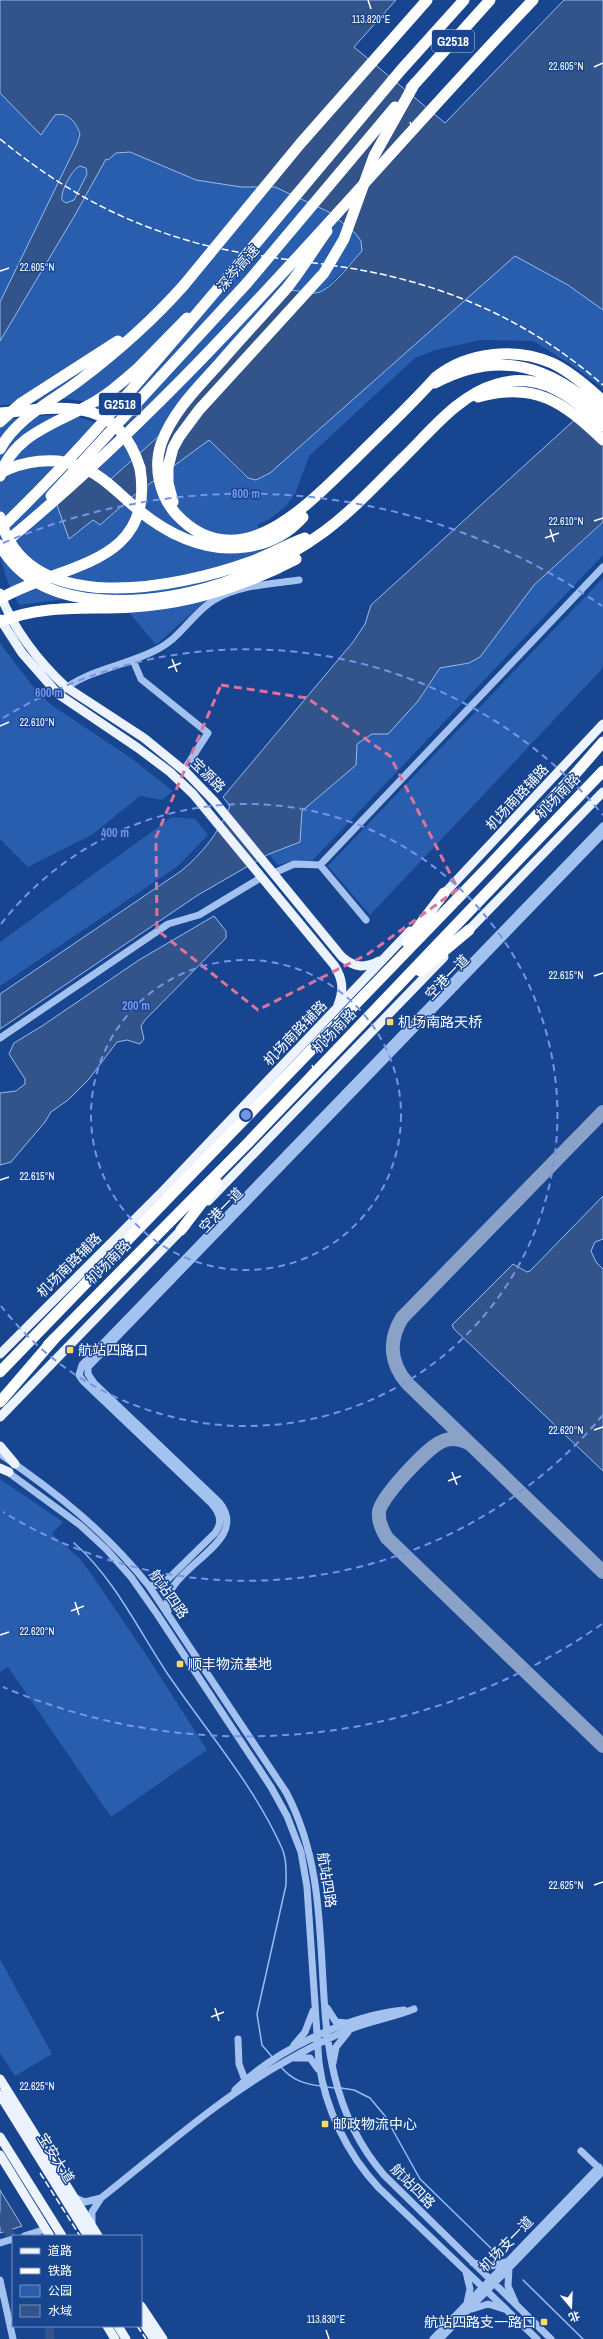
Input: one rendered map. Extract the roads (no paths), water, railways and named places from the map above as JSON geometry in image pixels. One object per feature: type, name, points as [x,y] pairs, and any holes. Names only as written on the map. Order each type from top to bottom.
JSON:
[{"type":"highway","points":[[0,449],[21,424],[79,381],[128,341],[162,310],[305,138],[427,0]]},
{"type":"highway","name":"深岑高速","points":[[0,529],[52,479],[96,432],[401,70],[464,0]]},
{"type":"highway","name":"深岑高速","points":[[0,549],[246,283],[415,83],[490,0]]},
{"type":"highway","points":[[13,536],[67,491],[209,350],[338,214],[533,0]]},
{"type":"highway","points":[[190,525],[174,504],[168,484],[168,468],[173,448],[188,423],[309,291],[335,255],[344,239],[374,156],[415,83]]},
{"type":"highway","points":[[283,529],[252,537],[230,540],[211,537],[190,525],[173,510],[160,485],[159,453],[165,435],[189,396],[287,287],[338,214]]},
{"type":"highway","points":[[0,476],[8,458],[25,439],[90,404],[121,383],[232,272]]},
{"type":"highway","points":[[0,422],[20,404],[113,345],[184,285]]},
{"type":"highway","points":[[0,473],[32,462],[58,461],[80,466],[103,480],[142,514],[169,532],[212,547],[250,547],[268,542],[283,529],[422,393],[436,377],[451,367],[478,357],[499,354],[525,355],[551,363],[585,385],[603,401]]},
{"type":"highway","points":[[422,393],[438,382],[467,371],[500,365],[536,370],[569,385],[603,414]]},
{"type":"highway","points":[[0,517],[8,540],[24,560],[56,579],[86,586],[145,587],[190,580],[250,562],[311,548],[457,405],[488,387],[512,381],[534,382],[554,388],[574,400],[603,426]]},
{"type":"highway","points":[[457,405],[486,394],[510,392],[542,395],[566,407],[603,440]]},
{"type":"highway","points":[[0,413],[65,406],[96,414],[112,425],[126,438],[138,463],[142,490],[138,513],[132,526],[114,548],[102,557],[31,584],[0,600]]},
{"type":"highway","points":[[0,622],[20,615],[54,609],[130,608],[189,600],[244,584],[335,523]]},
{"type":"highway","points":[[0,545],[14,564],[32,581],[67,595],[108,600],[146,598],[199,589],[242,576],[293,552]]},
{"type":"highway","name":"机场南路","points":[[0,1372],[488,867],[576,774],[603,742]]},
{"type":"highway","name":"机场南路","points":[[0,1394],[245,1146],[603,771]]},
{"type":"highway","points":[[368,991],[444,893]]},
{"type":"highway","points":[[382,1003],[469,930]]},
{"type":"highway","points":[[181,1230],[245,1146]]},
{"type":"highway","points":[[0,1367],[43,1328]]},
{"type":"highway","points":[[0,1402],[54,1339]]},
{"type":"main road","name":"宝源路","points":[[0,593],[17,627],[48,668],[66,687],[144,738],[184,770],[214,801],[342,957],[355,966],[364,967],[375,963],[391,952]]},
{"type":"main road","name":"宝源路","points":[[0,618],[22,653],[58,694],[153,759],[181,782],[206,809],[334,966],[341,978],[342,992],[338,1004],[328,1019]]},
{"type":"main road","name":"机场南路辅路","points":[[0,1354],[160,1194],[328,1019],[603,724]]},
{"type":"main road","points":[[0,1418],[603,792]]},
{"type":"main road","points":[[334,966],[340,969],[345,967],[342,957]]},
{"type":"main road","points":[[0,1398],[16,1395],[37,1379]]},
{"type":"main road","points":[[0,1424],[15,1402]]},
{"type":"main road","points":[[0,1446],[15,1464]]},
{"type":"main road","points":[[0,2079],[73,2196],[93,2233]]},
{"type":"main road","name":"宝安大道","points":[[0,2095],[93,2233]]},
{"type":"main road","points":[[0,2137],[61,2235]]},
{"type":"main road","points":[[1,2156],[48,2233]]},
{"type":"main road","points":[[142,2308],[163,2339]]},
{"type":"main road","points":[[142,2321],[154,2339]]},
{"type":"main road","points":[[108,2327],[115,2339]]},
{"type":"main road","points":[[119,2327],[126,2339]]},
{"type":"street","points":[[320,865],[603,567]]},
{"type":"street","points":[[58,694],[83,676],[133,660],[170,642],[213,600],[257,586],[299,580]]},
{"type":"street","points":[[133,660],[141,678],[208,733],[184,770]]},
{"type":"street","name":"空港一道","points":[[149,1586],[159,1585],[167,1580],[219,1527],[220,1516],[212,1504],[83,1381],[79,1375],[80,1369],[603,826]]},
{"type":"street","name":"空港一道","points":[[170,1616],[167,1602],[169,1593],[176,1583],[221,1538],[227,1524],[227,1514],[219,1502],[94,1383],[88,1374],[88,1367],[603,834]]},
{"type":"street","points":[[274,873],[294,864],[320,865],[366,920]]},
{"type":"street","points":[[0,1038],[168,924],[199,915],[259,874]]},
{"type":"street","name":"航站四路","points":[[0,1454],[59,1496],[91,1523],[130,1561],[170,1616],[286,1792],[302,1826],[315,1874],[327,2037],[332,2073],[342,2105],[360,2142],[377,2168],[551,2339]]},
{"type":"street","name":"航站四路","points":[[3,1469],[80,1525],[106,1549],[131,1577],[157,1614],[279,1801],[296,1838],[304,1867],[309,1911],[314,2004],[320,2073],[330,2106],[345,2140],[370,2178],[537,2339]]},
{"type":"street","points":[[222,2103],[256,2071],[286,2052],[317,2041],[351,2026],[386,2013],[414,2009],[351,2026],[340,2024],[332,2019],[324,1997]]},
{"type":"street","points":[[286,2052],[305,2032],[314,2004]]},
{"type":"street","points":[[332,2073],[336,2047],[351,2026]]},
{"type":"street","points":[[238,2039],[239,2064],[245,2080]]},
{"type":"street","points":[[93,2233],[92,2212],[101,2198],[222,2103],[317,2041]]},
{"type":"street","points":[[287,2060],[306,2057],[315,2063],[320,2073]]},
{"type":"street","points":[[581,2151],[601,2170]]},
{"type":"street","name":"机场支一道","points":[[433,2339],[492,2282],[601,2170]]},
{"type":"street","points":[[73,2196],[85,2202],[101,2198]]},
{"type":"street","points":[[27,2235],[34,2233],[48,2233]]},
{"type":"street","points":[[1,2243],[12,2239]]},
{"type":"street","points":[[473,2263],[491,2266],[508,2265],[508,2286],[516,2305]]},
{"type":"street","points":[[465,2270],[470,2288],[467,2307],[488,2304],[508,2311]]},
{"type":"street","points":[[0,2280],[13,2339]]},
{"type":"street","name":"机场支一道","points":[[440,2339],[467,2307]]},
{"type":"water","points":[[0,0],[396,0],[354,47],[445,123],[564,0],[603,0],[603,310],[568,285],[515,256],[270,473],[256,480],[248,478],[209,440],[133,496],[100,525],[93,520],[69,539],[52,491],[61,477],[101,474],[111,479],[180,417],[186,394],[288,291],[316,293],[328,287],[341,275],[362,251],[361,241],[355,233],[329,212],[275,187],[241,187],[196,180],[130,152],[116,153],[108,160],[106,159],[75,215],[0,341],[0,302],[77,144],[80,134],[71,119],[60,114],[55,115],[41,135],[0,93]],"holes":[[[80,166],[86,168],[87,174],[74,200],[66,203],[62,200],[62,196],[67,181],[77,168]]]},
{"type":"water","points":[[603,394],[603,522],[534,585],[480,657],[469,663],[440,668],[418,701],[388,734],[372,734],[357,744],[356,765],[302,811],[300,842],[269,854],[198,895],[0,1029],[0,994],[181,871],[196,857],[210,842],[226,816],[230,806],[223,797],[353,642],[365,624],[371,605]]},
{"type":"water","points":[[214,916],[226,931],[226,938],[145,1020],[141,1026],[144,1039],[140,1044],[127,1040],[117,1042],[89,1079],[68,1100],[51,1112],[45,1122],[11,1162],[0,1165],[0,1093],[16,1091],[25,1084],[25,1079],[9,1054],[14,1043],[42,1026],[139,960]]},
{"type":"water","points":[[603,1196],[603,1239],[595,1242],[591,1251],[596,1262],[603,1269],[603,1471],[454,1329],[452,1325],[513,1264],[527,1272],[530,1271]]},
{"type":"water","points":[[0,2190],[22,2226],[0,2233]]},
{"type":"waterway","points":[[74,1543],[101,1572],[125,1605],[167,1673],[243,1779],[270,1823],[283,1851],[286,1865],[286,1885],[257,2014],[262,2045],[273,2058]]},
{"type":"waterway","points":[[281,2067],[299,2081],[321,2086]]},
{"type":"waterway","points":[[327,2087],[335,2088]]},
{"type":"waterway","points":[[341,2088],[354,2090],[370,2098],[385,2116],[420,2179],[498,2255]]},
{"type":"waterway","points":[[0,2217],[12,2237]]},
{"type":"waterway","points":[[523,2280],[583,2339]]},
{"type":"waterway","points":[[49,2327],[50,2339]]},
{"type":"railway","points":[[0,139],[42,171],[86,198],[157,231],[222,249],[343,267],[414,282],[482,307],[545,341],[603,385]]},
{"type":"railway","points":[[40,2173],[79,2235]]},
{"type":"railway","points":[[138,2327],[146,2339]]},
{"type":"place","name":"机场南路天桥","points":[[390,1022]]},
{"type":"place","name":"航站四路口","points":[[70,1350]]},
{"type":"place","name":"顺丰物流基地","points":[[180,1664]]},
{"type":"place","name":"邮政物流中心","points":[[325,2124]]},
{"type":"place","name":"航站四路支一路口","points":[[544,2322]]}]
